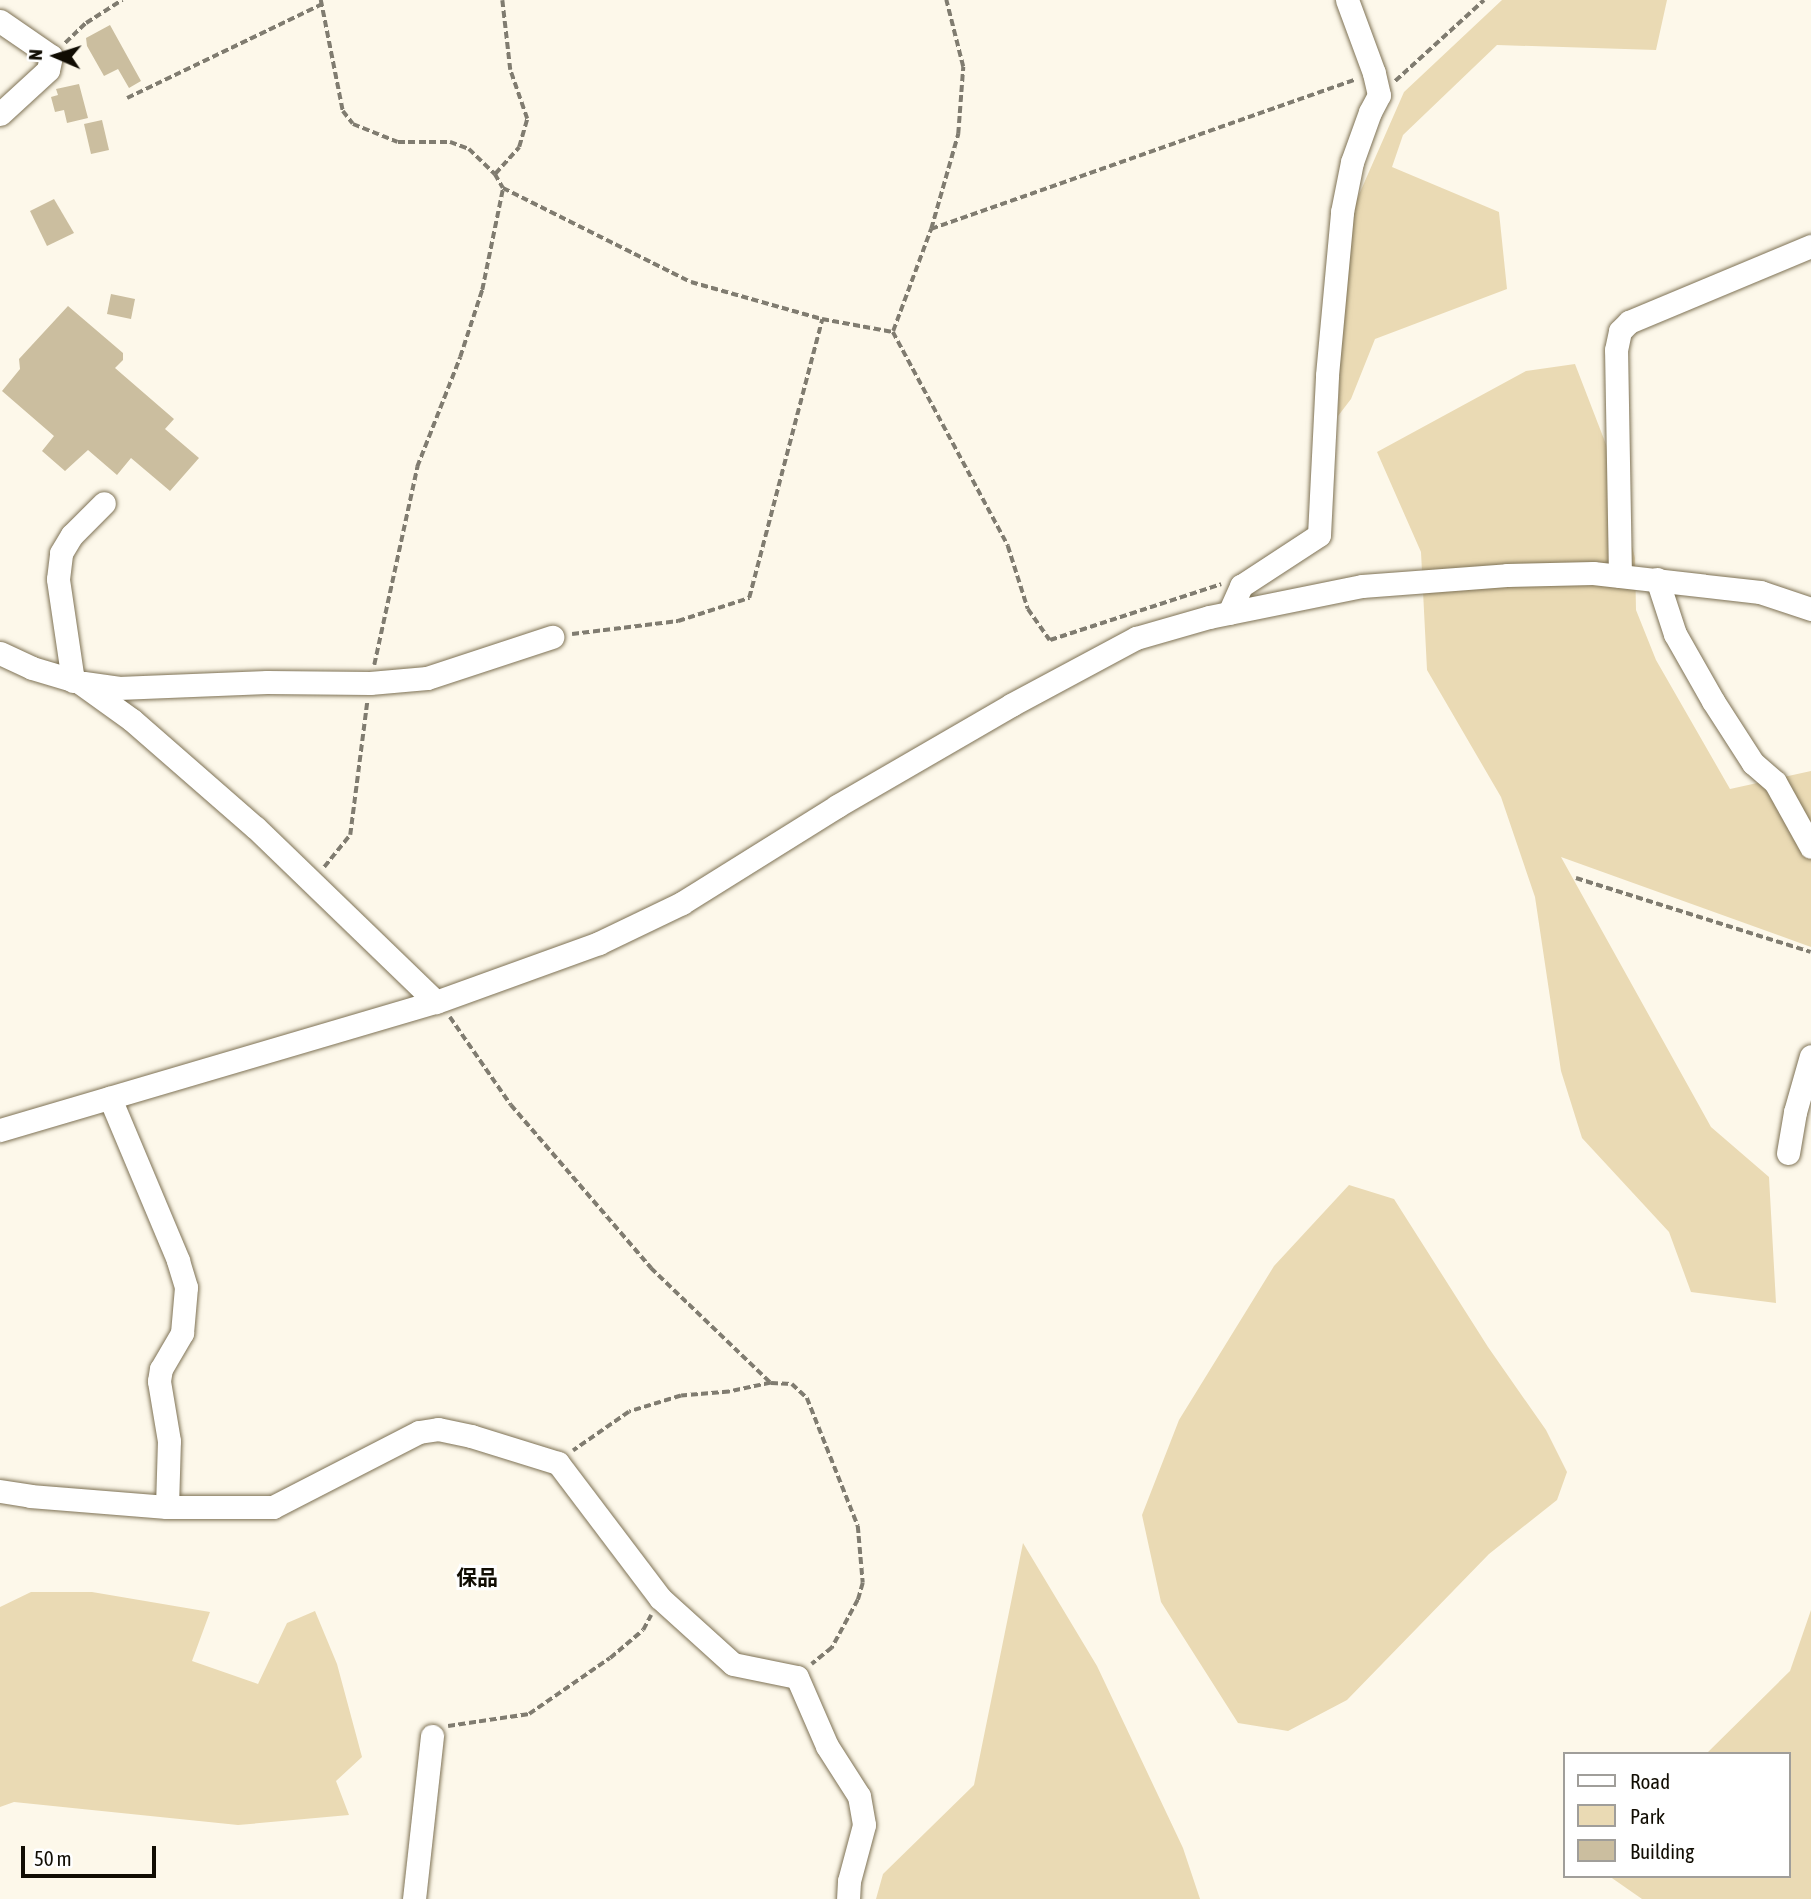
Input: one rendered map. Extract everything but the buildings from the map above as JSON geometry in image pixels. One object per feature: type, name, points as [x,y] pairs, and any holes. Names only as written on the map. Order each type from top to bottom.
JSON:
[{"type":"street","points":[[1229,613],[1241,586],[1319,535],[1327,375],[1342,212],[1352,162],[1377,84],[1347,0]]},
{"type":"street","points":[[0,21],[51,56],[48,70],[0,114]]},
{"type":"street","points":[[1620,576],[1616,350],[1620,331],[1629,323],[1811,246]]},
{"type":"street","points":[[104,503],[72,535],[61,553],[58,579],[76,681],[132,720],[256,828],[436,1002]]},
{"type":"street","points":[[0,1130],[436,1002],[600,943],[682,903],[849,799],[1011,705],[1136,638],[1229,613],[1362,586],[1507,575],[1593,573],[1657,579],[1760,592],[1811,609]]},
{"type":"street","points":[[1657,579],[1675,634],[1713,701],[1753,762],[1775,782],[1811,847]]},
{"type":"street","points":[[0,653],[32,668],[76,681],[118,688],[267,681],[370,683],[428,678],[552,637]]},
{"type":"street","points":[[1788,1153],[1795,1112],[1811,1056]]},
{"type":"street","points":[[110,1098],[178,1260],[186,1287],[183,1333],[161,1369],[159,1381],[169,1441],[167,1507]]},
{"type":"street","points":[[0,1491],[167,1507],[273,1507],[419,1433],[438,1429],[471,1436],[558,1463],[660,1598],[733,1664],[797,1677],[827,1746],[859,1796],[864,1825],[849,1881],[848,1899]]},
{"type":"street","points":[[414,1899],[432,1736]]},
{"type":"path","points":[[51,56],[86,23],[122,0]]},
{"type":"path","points":[[495,174],[519,147],[527,119],[510,70],[502,0]]},
{"type":"path","points":[[946,0],[963,67],[958,134],[932,229],[893,332],[1008,546],[1028,609],[1050,640],[1218,583],[1241,586]]},
{"type":"path","points":[[932,229],[1377,84],[1484,0]]},
{"type":"path","points":[[127,98],[322,2],[343,111],[353,124],[398,142],[450,142],[468,149],[495,174],[503,188],[691,282],[822,319],[893,332]]},
{"type":"path","points":[[311,882],[350,835],[370,683],[416,467],[460,356],[482,289],[503,188]]},
{"type":"path","points":[[552,637],[678,621],[749,598],[822,319]]},
{"type":"path","points":[[1576,878],[1811,952]]},
{"type":"path","points":[[436,1002],[456,1023],[511,1105],[651,1268],[771,1383]]},
{"type":"path","points":[[558,1463],[629,1412],[681,1396],[730,1392],[771,1383],[792,1384],[807,1398],[858,1526],[863,1583],[858,1600],[831,1648],[797,1677]]},
{"type":"path","points":[[432,1736],[445,1726],[529,1714],[643,1630],[660,1598]]},
{"type":"green space","points":[[1502,0],[1667,0],[1656,50],[1497,45],[1403,135],[1392,167],[1499,212],[1507,289],[1375,339],[1351,399],[1338,416],[1341,337],[1354,206],[1404,92]]},
{"type":"green space","points":[[1575,364],[1607,447],[1635,558],[1636,610],[1656,660],[1730,789],[1811,771],[1811,947],[1561,857],[1711,1127],[1769,1177],[1776,1303],[1691,1292],[1669,1232],[1582,1138],[1561,1071],[1535,897],[1501,797],[1427,670],[1421,552],[1377,452],[1526,371]]},
{"type":"green space","points":[[1349,1185],[1394,1199],[1488,1347],[1546,1430],[1567,1472],[1557,1500],[1489,1554],[1347,1700],[1288,1731],[1238,1723],[1161,1602],[1142,1515],[1179,1420],[1274,1266]]},
{"type":"green space","points":[[1023,1543],[1097,1666],[1183,1848],[1200,1899],[876,1899],[883,1874],[974,1785]]},
{"type":"green space","points":[[31,1592],[92,1592],[210,1612],[192,1661],[258,1684],[287,1623],[315,1611],[337,1664],[362,1757],[336,1781],[349,1815],[238,1825],[14,1802],[0,1807],[0,1607]]},
{"type":"green space","points":[[1811,1610],[1811,1899],[1642,1899],[1612,1878],[1790,1878],[1790,1752],[1708,1752],[1790,1671]]},
{"type":"district","name":"保品","points":[[477,1577]]}]
